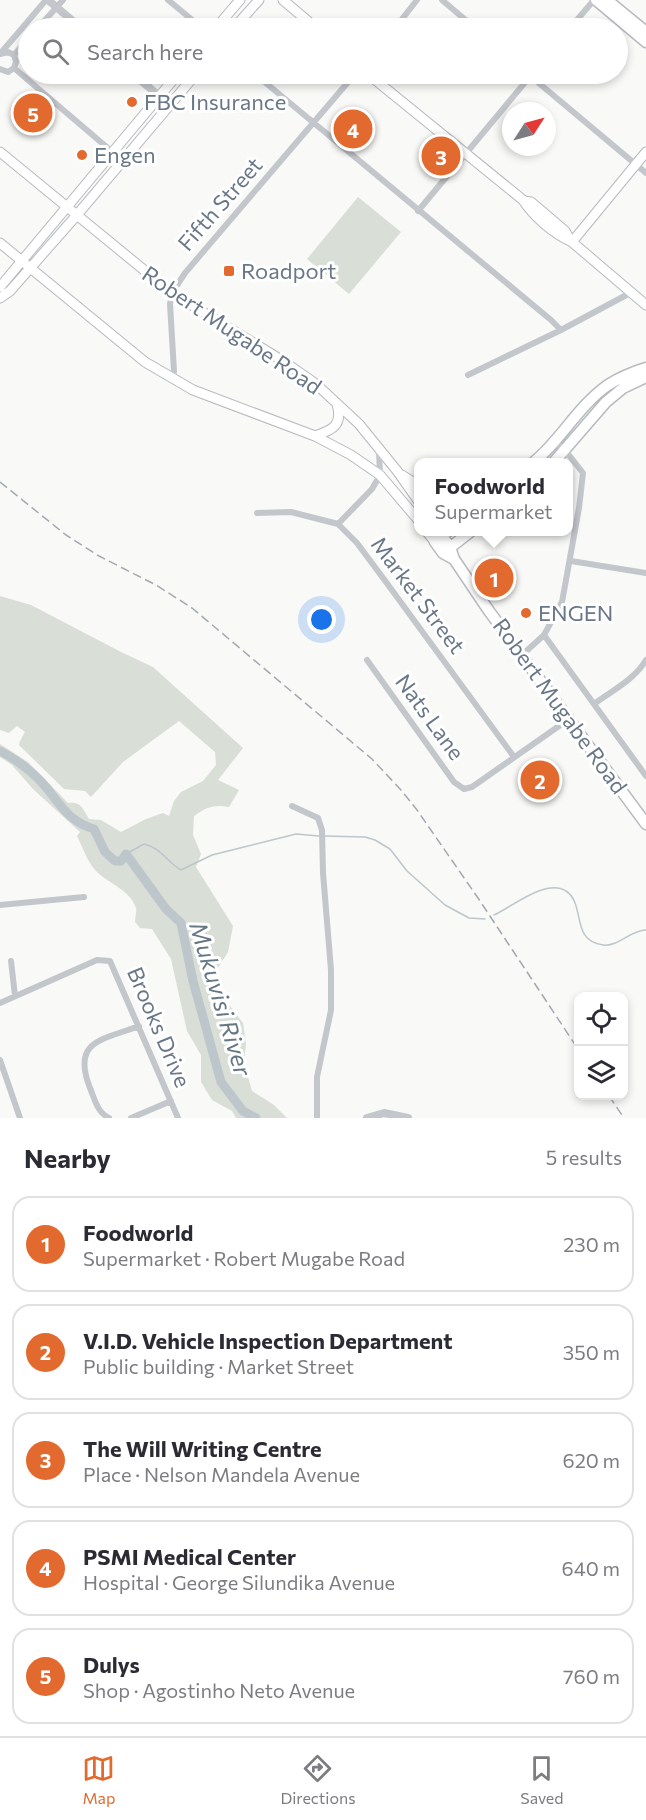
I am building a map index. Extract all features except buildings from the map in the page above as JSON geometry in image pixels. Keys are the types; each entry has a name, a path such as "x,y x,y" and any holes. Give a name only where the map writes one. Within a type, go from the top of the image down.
{"main road":[{"path":"225,18 240,0"},
{"path":"243,18 259,0"},
{"path":"283,0 304,18"},
{"path":"595,0 617,18"},
{"path":"607,0 646,32"},
{"path":"628,27 646,42"},
{"path":"0,287 169,84"},
{"path":"0,298 10,291 76,216 188,84"},
{"path":"380,84 464,154 523,200 531,202 564,231 572,242 646,305"},
{"name":"Robert Mugabe Road","path":"0,152 172,293 283,361 316,384 359,424 414,495"},
{"path":"572,242 646,152"},
{"path":"0,243 145,363 193,390 315,436 351,455 380,476 414,515"},
{"path":"632,292 646,314"},
{"path":"558,458 606,402 643,372 646,362"},
{"path":"538,458 597,394 610,384 643,372"},
{"path":"315,436 330,430 338,423 340,418 336,402"},
{"path":"398,472 414,483"},
{"name":"Robert Mugabe Road","path":"441,536 447,550 646,824"},
{"path":"447,550 464,536"}],"street":[{"path":"31,18 47,0 70,18"},
{"path":"47,18 63,0"},
{"path":"168,0 189,18"},
{"path":"403,18 417,0"},
{"path":"442,0 463,18"},
{"path":"579,18 595,0"},
{"path":"0,54 18,33"},
{"path":"14,56 18,51"},
{"path":"0,54 8,52 14,56 16,62 14,68 8,72 1,71"},
{"path":"14,68 18,71"},
{"path":"32,84 123,160"},
{"path":"145,84 170,105"},
{"path":"267,84 561,330"},
{"name":"Fifth Street","path":"172,293 189,268 346,84"},
{"path":"418,211 522,84"},
{"path":"542,84 646,173"},
{"path":"468,375 561,330 632,292"},
{"path":"172,293 170,308 174,371 172,380"},
{"path":"555,442 572,458"},
{"path":"257,513 291,512 338,524 372,489 380,476 379,449"},
{"path":"522,655 544,635 562,602 571,561 583,478 580,468 573,460"},
{"name":"Market Street","path":"338,524 357,543 514,757"},
{"path":"571,561 646,573"},
{"path":"544,635 646,776"},
{"name":"Nats Lane","path":"367,660 460,788 468,789 514,757"},
{"path":"594,704 633,676 642,668 646,660"},
{"path":"514,757 570,719"},
{"path":"292,806 318,818 322,830 331,970 331,1010 317,1077 317,1118"},
{"path":"0,905 84,897"},
{"name":"Brooks Drive","path":"0,1003 97,960 106,960 113,965 178,1118"},
{"path":"11,961 15,996"},
{"path":"109,1118 99,1111 84,1073 84,1057 91,1046 139,1026"},
{"path":"0,1060 20,1118"},
{"path":"131,1118 171,1101"},
{"path":"367,1118 384,1113 408,1118"}],"shaded area":[{"path":"358,197 401,232 349,294 307,259"},
{"path":"0,596 31,605 153,667 243,748 218,780 239,790 229,807 210,807 194,816 193,835 201,854 196,867 233,926 228,952 214,974 217,989 243,1023 246,1043 244,1063 252,1091 274,1105 287,1118 236,1118 232,1111 212,1100 201,1082 201,1055 187,1031 171,959 152,929 140,928 135,922 136,908 129,896 91,865 77,836 80,832 33,789 12,765 0,757 0,744 28,762 68,803 76,803 81,807 89,819 101,820 121,832 163,813 169,816 174,801 181,792 203,781 216,765 215,752 179,721 123,762 91,797 85,791 64,789 19,745 25,732 17,726 9,733 0,730"}],"waterway":[{"name":"Mukuvisi River","path":"0,751 36,776 78,822 94,829 105,852 115,861 121,861 126,854 166,909 181,923 193,981 221,1082 243,1111 256,1118"},
{"path":"126,854 144,844 155,848 181,870 212,855 296,834 319,836"},
{"path":"324,836 365,837 375,840 390,849 407,871 445,905 469,918 485,919"},
{"path":"494,915 529,895 549,888 558,888 566,891 572,897 582,930 593,942 603,945 614,944 646,930"}],"railway":[{"path":"0,482 66,535 99,556 156,585 192,608 372,759 417,810 576,1046"},
{"path":"612,1100 624,1118"}],"place":[{"name":"FBC Insurance","path":"132,102"},
{"name":"Dulys","path":"33,113"},
{"name":"PSMI Medical Center","path":"353,129"},
{"name":"Engen","path":"82,155"},
{"name":"The Will Writing Centre","path":"441,156"},
{"name":"Roadport","path":"229,271"},
{"name":"Foodworld","path":"494,578"},
{"name":"ENGEN","path":"526,613"},
{"name":"V.I.D. Vehicle Inspection Department","path":"540,780"}]}
